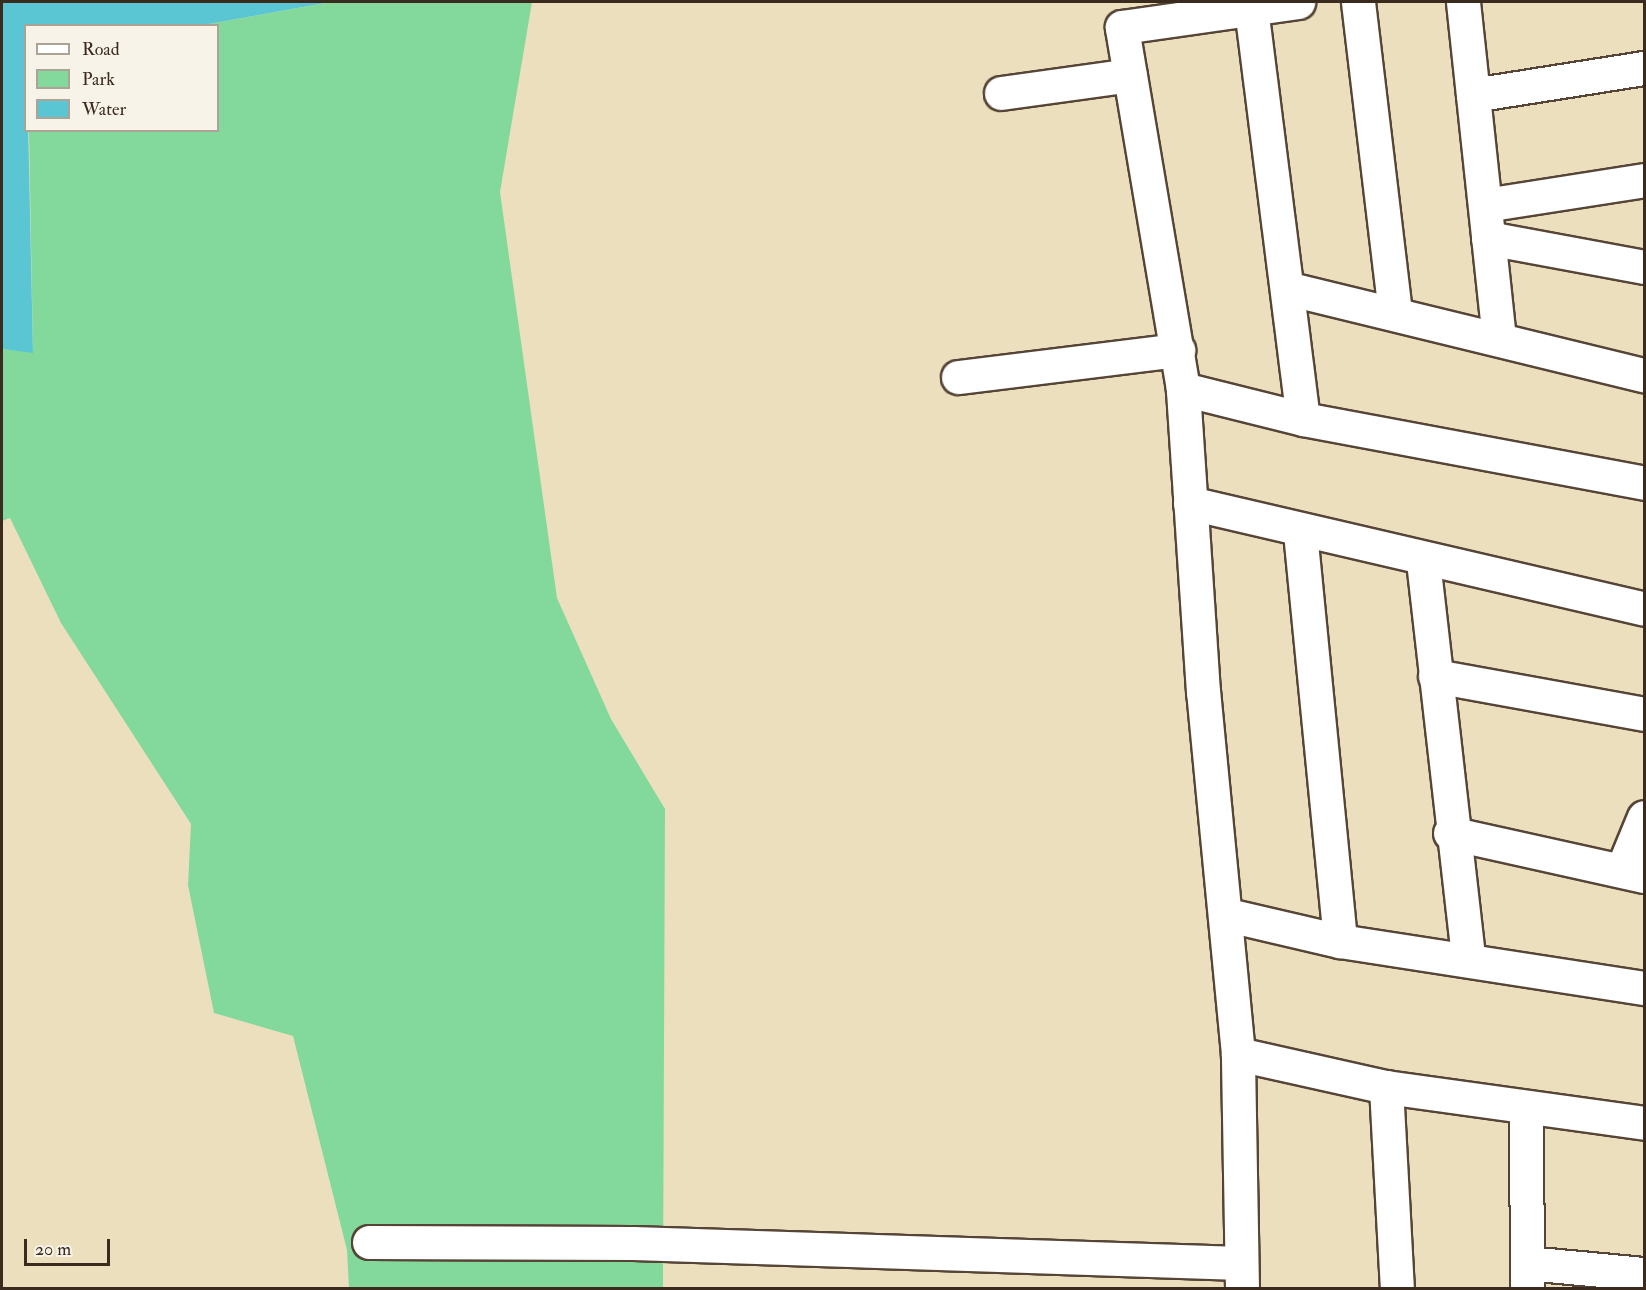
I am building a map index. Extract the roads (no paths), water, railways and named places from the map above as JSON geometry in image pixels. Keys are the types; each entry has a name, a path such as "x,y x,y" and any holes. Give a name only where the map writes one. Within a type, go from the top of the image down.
{"street":[{"path":"369,1242 633,1243 1241,1276 1238,1054 1228,915 1190,503 1183,389 1120,14 1251,8 1298,2"},
{"path":"1358,2 1395,312"},
{"path":"1463,2 1499,339"},
{"path":"1251,8 1290,289 1303,419"},
{"path":"1473,96 1644,68"},
{"path":"1001,93 1130,75"},
{"path":"1485,205 1644,180"},
{"path":"1488,238 1644,267"},
{"path":"1290,289 1395,312 1644,375"},
{"path":"958,377 1178,350"},
{"path":"1183,389 1303,419 1644,483"},
{"path":"1190,503 1423,561 1644,609"},
{"path":"1300,532 1340,941"},
{"path":"1423,561 1450,833 1468,957"},
{"path":"1435,676 1644,714"},
{"path":"1450,833 1633,873 1644,817"},
{"path":"1228,915 1340,941 1468,957 1644,988"},
{"path":"1238,1054 1386,1087 1644,1123"},
{"path":"1386,1087 1397,1288"},
{"path":"1526,1107 1527,1276 1644,1274"}],"water":[{"path":"2,2 331,2 209,24 24,24 24,132 28,132 33,353 2,349"}]}
